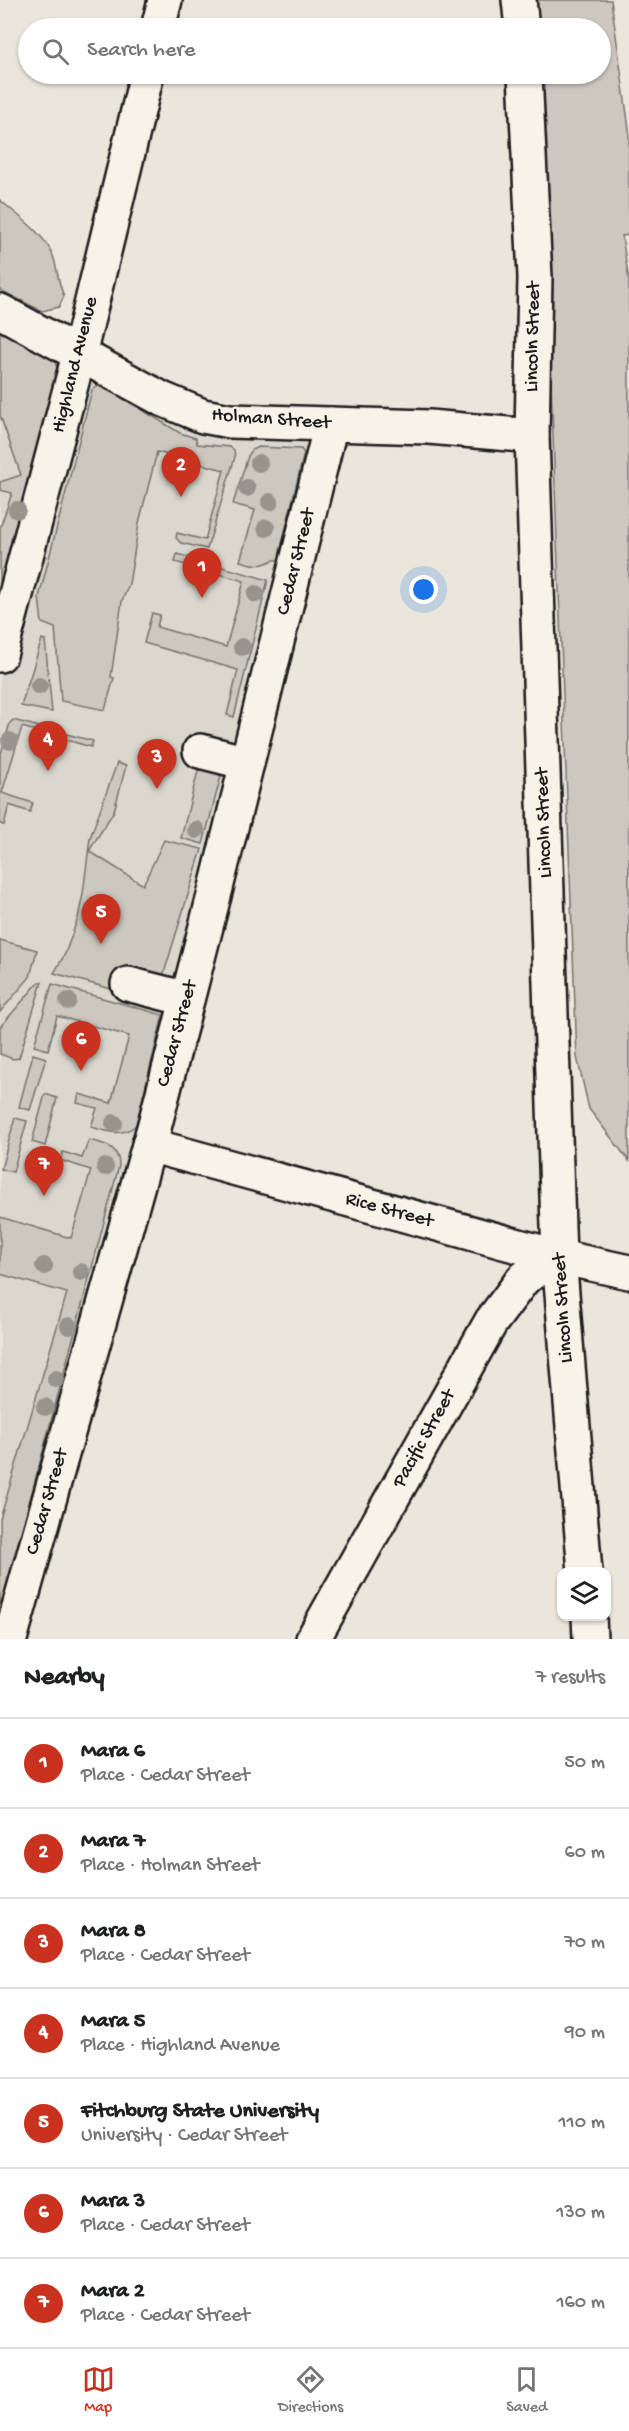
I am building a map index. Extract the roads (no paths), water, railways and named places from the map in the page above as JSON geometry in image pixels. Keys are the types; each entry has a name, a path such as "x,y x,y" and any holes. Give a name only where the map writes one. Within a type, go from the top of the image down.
{"street":[{"path":"160,18 165,0"},
{"path":"519,0 521,18"},
{"name":"Highland Avenue","path":"0,655 80,355 145,84"},
{"name":"Lincoln Street","path":"525,84 535,277 532,436 559,1257 585,1567"},
{"name":"Holman Street","path":"0,311 162,399 203,416 230,421 429,427 532,436"},
{"name":"Cedar Street","path":"7,1638 149,1145 331,424"},
{"path":"200,751 247,763"},
{"path":"128,984 187,999"},
{"name":"Rice Street","path":"149,1145 559,1257 629,1272"},
{"name":"Pacific Street","path":"313,1639 491,1322 524,1278 559,1257"},
{"path":"589,1621 590,1639"}],"place":[{"name":"Mara 7","path":"181,497"},
{"name":"Mara 6","path":"202,598"},
{"name":"Mara 5","path":"48,771"},
{"name":"Mara 8","path":"157,789"},
{"name":"Fitchburg State University","path":"101,944"},
{"name":"Mara 3","path":"81,1071"},
{"name":"Mara 2","path":"44,1196"}]}
